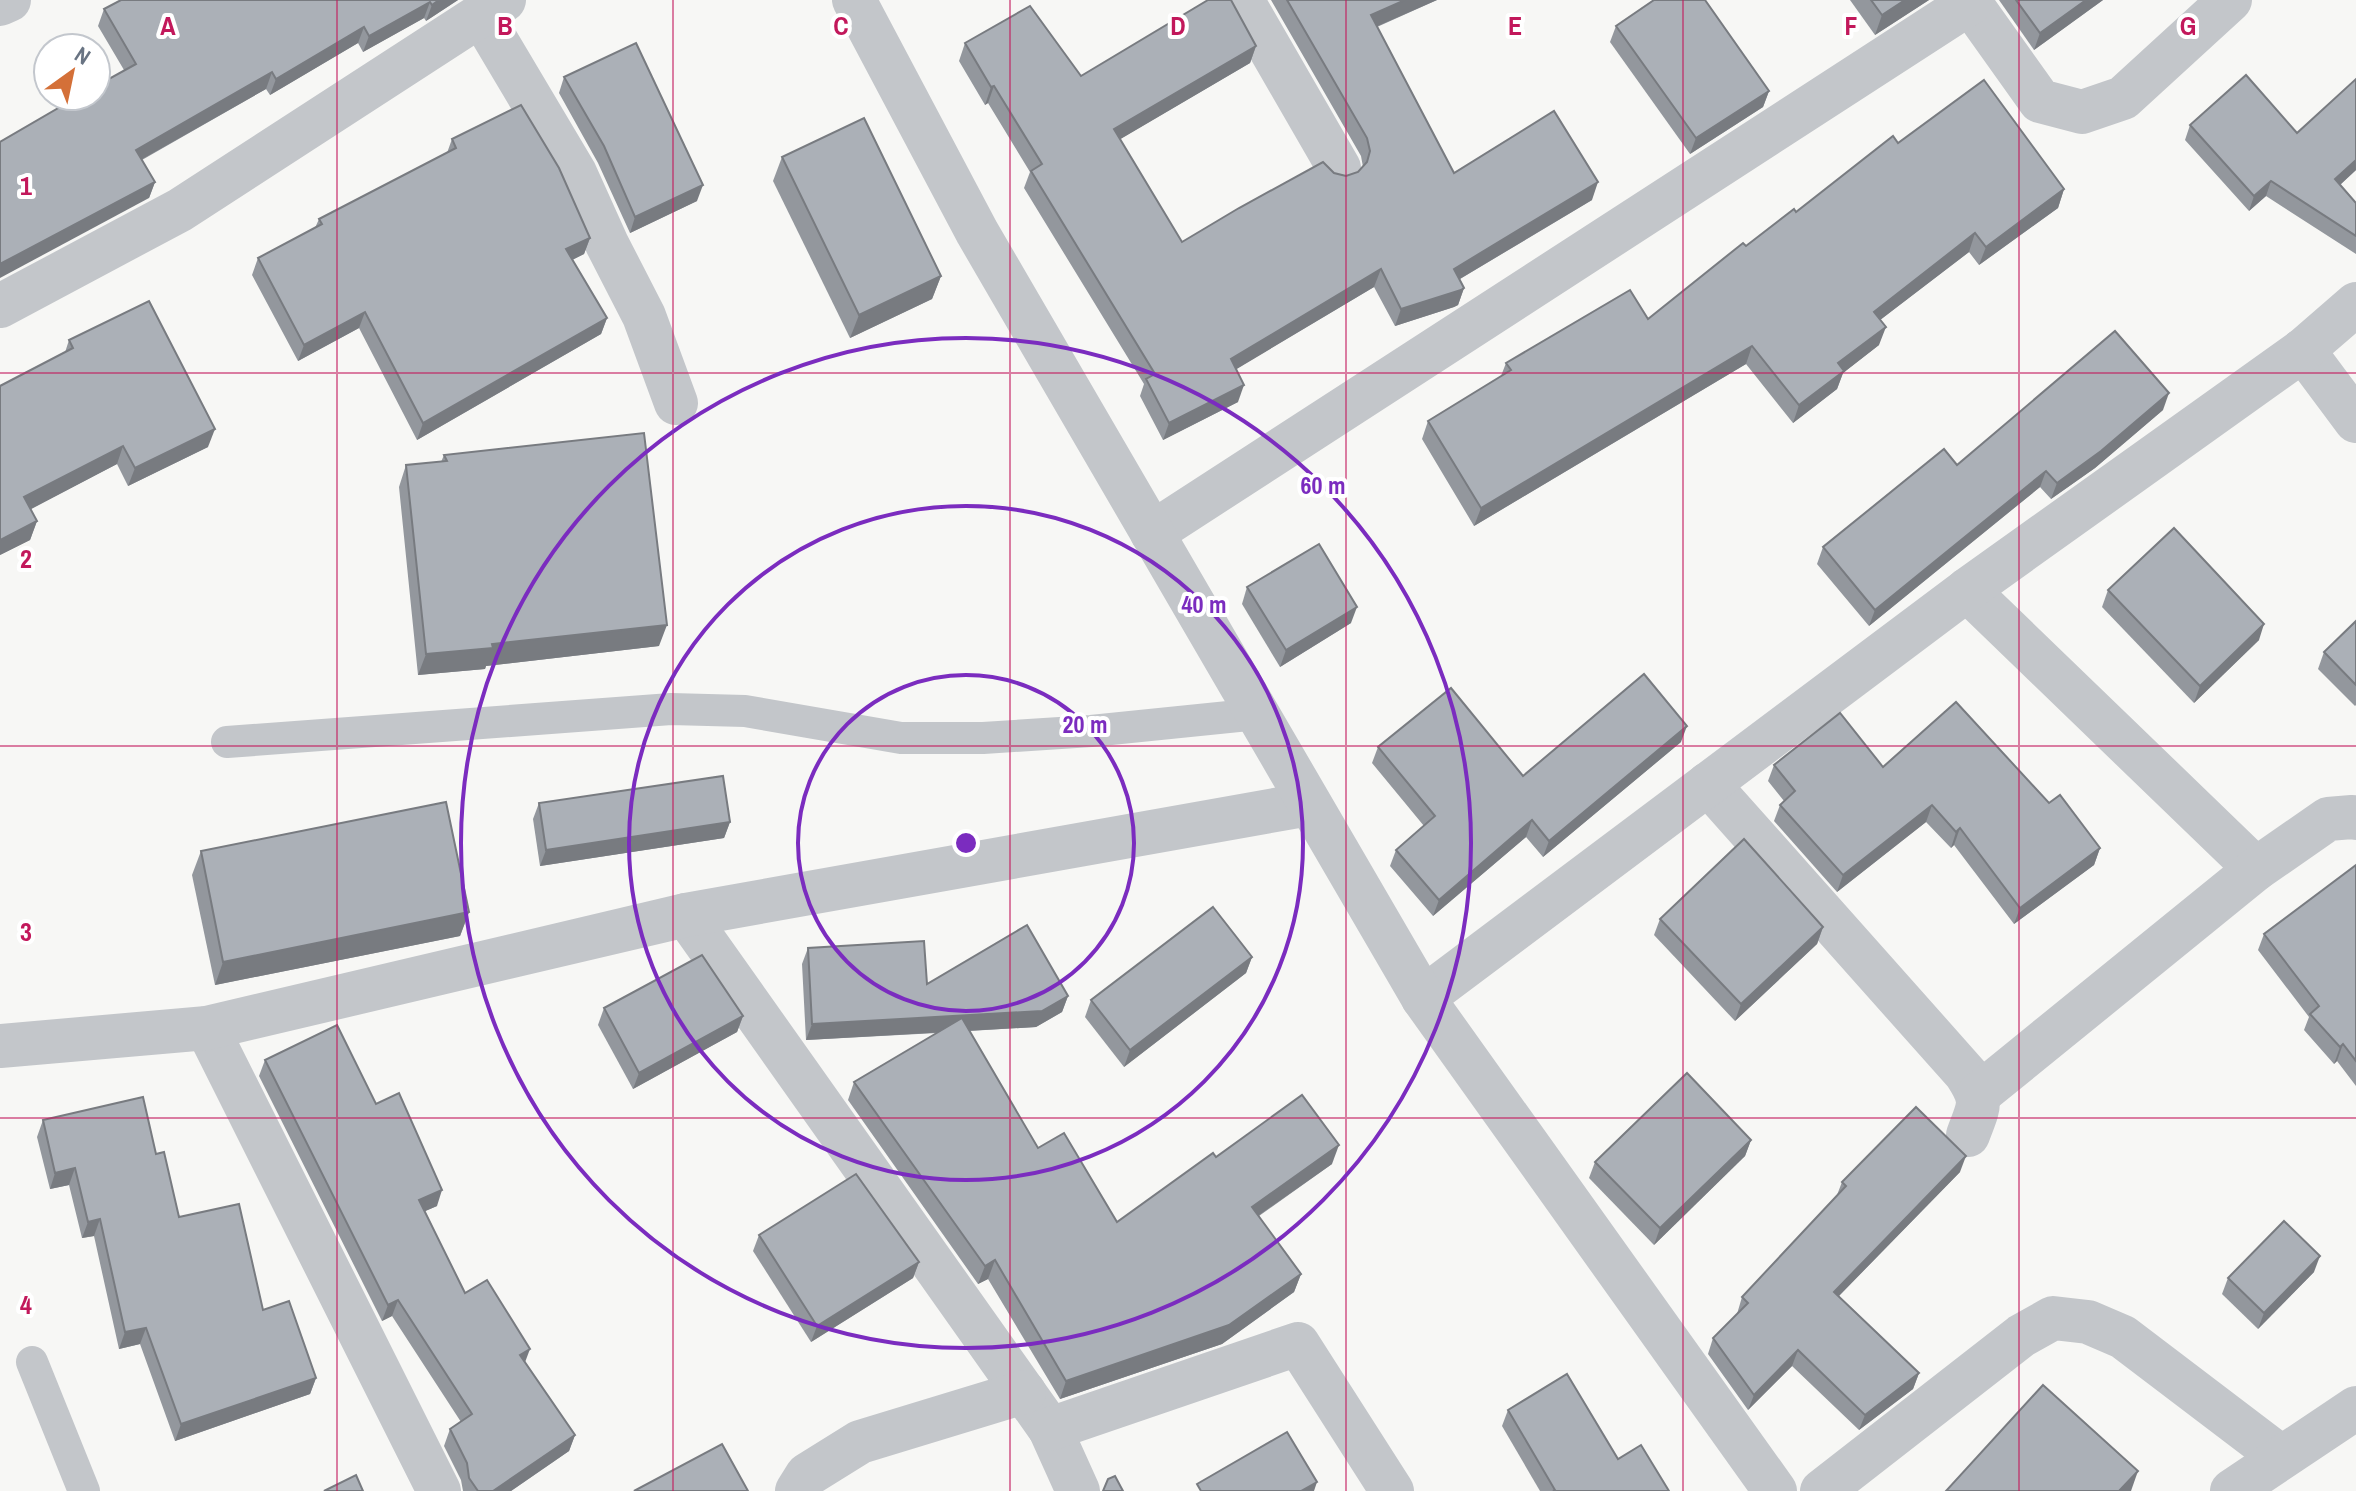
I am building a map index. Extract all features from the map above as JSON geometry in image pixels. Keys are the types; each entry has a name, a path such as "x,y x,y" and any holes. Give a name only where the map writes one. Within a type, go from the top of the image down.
{"street":[{"path":"0,4 9,0"},
{"path":"854,0 977,232 1423,998 1775,1491"},
{"path":"1242,0 1339,168"},
{"path":"1152,533 1969,1 2040,101 2082,112 2123,98 2230,0"},
{"path":"0,306 180,210 493,8 644,316 676,403"},
{"path":"1423,998 1967,590 2303,350 2356,304"},
{"path":"2303,350 2356,421"},
{"path":"1967,590 2256,869"},
{"path":"1708,784 1966,1074 1974,1114 2256,869 2328,819 2356,818"},
{"path":"0,1046 207,1028 686,915 1309,804"},
{"path":"686,915 1050,1429 1078,1491"},
{"path":"207,1028 439,1491"},
{"path":"1822,1491 2021,1336 2053,1318 2088,1322 2123,1337 2281,1457"},
{"path":"1050,1429 1298,1344 1392,1491"},
{"path":"797,1491 807,1475 860,1442 1024,1392"},
{"path":"2232,1491 2356,1408"}],"lane":[{"path":"227,742 671,709 745,711 901,738 983,738 1091,731 1258,714"},
{"path":"32,1362 84,1491"}],"building":[{"path":"121,0 439,0 369,36 364,27 276,79 272,72 136,150 155,182 0,264 0,142 52,112 112,112 112,77 136,64 104,9"},
{"path":"1208,0 1231,0 1256,46 1114,129 1182,242 1323,162 1334,173 1346,176 1358,172 1367,162 1370,151 1367,138 1287,0 1405,0 1371,15 1454,173 1554,111 1598,182 1454,269 1464,288 1461,290 1401,309 1381,269 1231,359 1244,385 1169,423 1146,379 1155,374 1031,171 1042,164 965,43 1030,6 1081,76"},
{"path":"1654,0 1705,0 1769,91 1696,138 1616,26"},
{"path":"1871,0 1905,0 1882,15"},
{"path":"2016,0 2086,0 2040,33"},
{"path":"636,43 703,185 635,217 604,146 564,77"},
{"path":"2246,75 2297,133 2356,79 2356,160 2335,179 2356,203 2356,236 2271,181 2254,196 2190,125"},
{"path":"1984,80 2064,189 1986,247 1975,233 1874,312 1886,327 1838,363 1844,371 1799,405 1752,346 1481,508 1428,421 1511,370 1506,363 1630,290 1648,319 1743,243 1746,246 1794,209 1796,212 1893,136 1898,143"},
{"path":"521,105 559,168 590,238 566,249 607,318 423,423 365,312 304,345 258,258 322,224 319,219 456,148 452,139"},
{"path":"864,118 941,276 859,315 782,157"},
{"path":"149,301 215,429 135,468 123,446 24,497 37,521 0,540 0,386 73,348 69,340"},
{"path":"2115,331 2169,393 2101,451 2057,483 2046,471 1875,610 1823,547 1944,449 1957,465"},
{"path":"644,433 667,625 426,654 406,465 447,461 444,455"},
{"path":"2174,528 2264,624 2200,686 2108,590"},
{"path":"1319,544 1357,607 1286,650 1247,587"},
{"path":"2356,621 2356,685 2324,652"},
{"path":"1644,674 1687,726 1549,841 1532,820 1439,900 1396,850 1435,816 1378,747 1451,688 1523,776"},
{"path":"1956,702 2049,803 2060,795 2100,848 2020,908 1960,828 1956,832 1932,805 1843,875 1780,805 1795,791 1774,765 1840,713 1883,767"},
{"path":"723,776 730,822 546,850 539,803"},
{"path":"446,802 469,912 223,962 201,851"},
{"path":"1744,839 1823,927 1741,1004 1660,919"},
{"path":"2356,865 2356,1061 2343,1044 2340,1047 2310,1014 2319,1006 2264,934"},
{"path":"1213,907 1252,957 1130,1050 1091,1000"},
{"path":"1027,925 1068,996 1042,1011 812,1024 808,948 924,941 927,984"},
{"path":"702,955 743,1016 639,1073 604,1008"},
{"path":"962,1018 1038,1148 1064,1133 1117,1222 1213,1153 1216,1157 1302,1095 1339,1145 1252,1207 1301,1274 1229,1325 1066,1381 995,1260 985,1266 854,1082"},
{"path":"337,1025 376,1104 399,1093 442,1190 419,1200 465,1293 487,1280 530,1349 520,1355 575,1435 493,1491 478,1491 469,1478 467,1463 450,1429 472,1414 398,1300 388,1305 265,1060"},
{"path":"1687,1073 1751,1140 1660,1228 1595,1162"},
{"path":"143,1097 156,1154 164,1152 179,1217 239,1204 263,1310 289,1301 316,1378 181,1424 146,1328 125,1332 100,1219 88,1222 75,1168 55,1173 43,1120"},
{"path":"1916,1107 1966,1156 1834,1292 1919,1373 1865,1415 1798,1350 1754,1395 1713,1338 1748,1303 1742,1297 1846,1186 1842,1182"},
{"path":"856,1174 919,1262 817,1326 759,1235"},
{"path":"2284,1221 2320,1256 2264,1313 2228,1278"},
{"path":"1567,1374 1618,1459 1641,1445 1669,1491 1553,1491 1508,1410"},
{"path":"2043,1385 2138,1471 2119,1491 1946,1491"},
{"path":"1287,1432 1317,1482 1301,1491 1201,1491 1197,1484"},
{"path":"722,1444 748,1491 634,1491"},
{"path":"356,1475 363,1491 324,1491"},
{"path":"1115,1476 1123,1491 1103,1491 1108,1479"}]}
